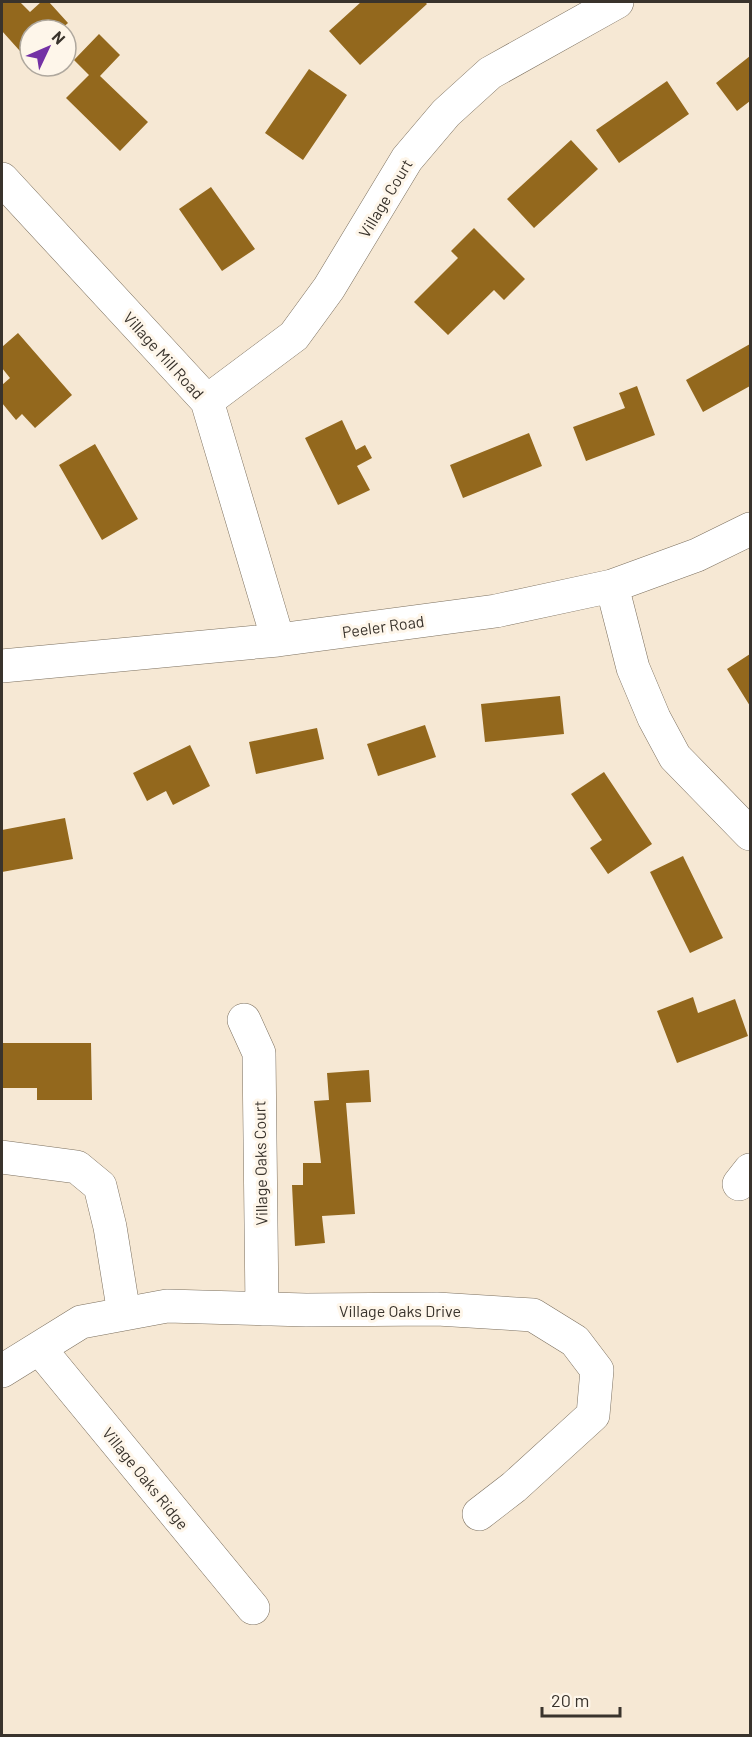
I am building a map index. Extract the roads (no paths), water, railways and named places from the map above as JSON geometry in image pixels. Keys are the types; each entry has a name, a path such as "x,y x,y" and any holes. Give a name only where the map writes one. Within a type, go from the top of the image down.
{"street":[{"name":"Village Court","path":"207,401 294,336 329,288 407,159 446,113 490,73 617,2"},
{"name":"Village Mill Road","path":"2,179 207,401 278,640"},
{"name":"Peeler Road","path":"2,666 278,640 496,611 612,586 697,555 750,529"},
{"path":"612,586 633,668 654,718 675,757 750,834"},
{"name":"Village Oaks Court","path":"243,1020 259,1053 262,1309"},
{"path":"2,1157 77,1167 100,1186 110,1227 124,1314"},
{"name":"Village Oaks Drive","path":"2,1371 81,1322 167,1306 262,1309 436,1309 533,1315 575,1341 597,1370 593,1415 514,1487 479,1514"},
{"name":"Village Oaks Ridge","path":"39,1348 253,1608"}]}
